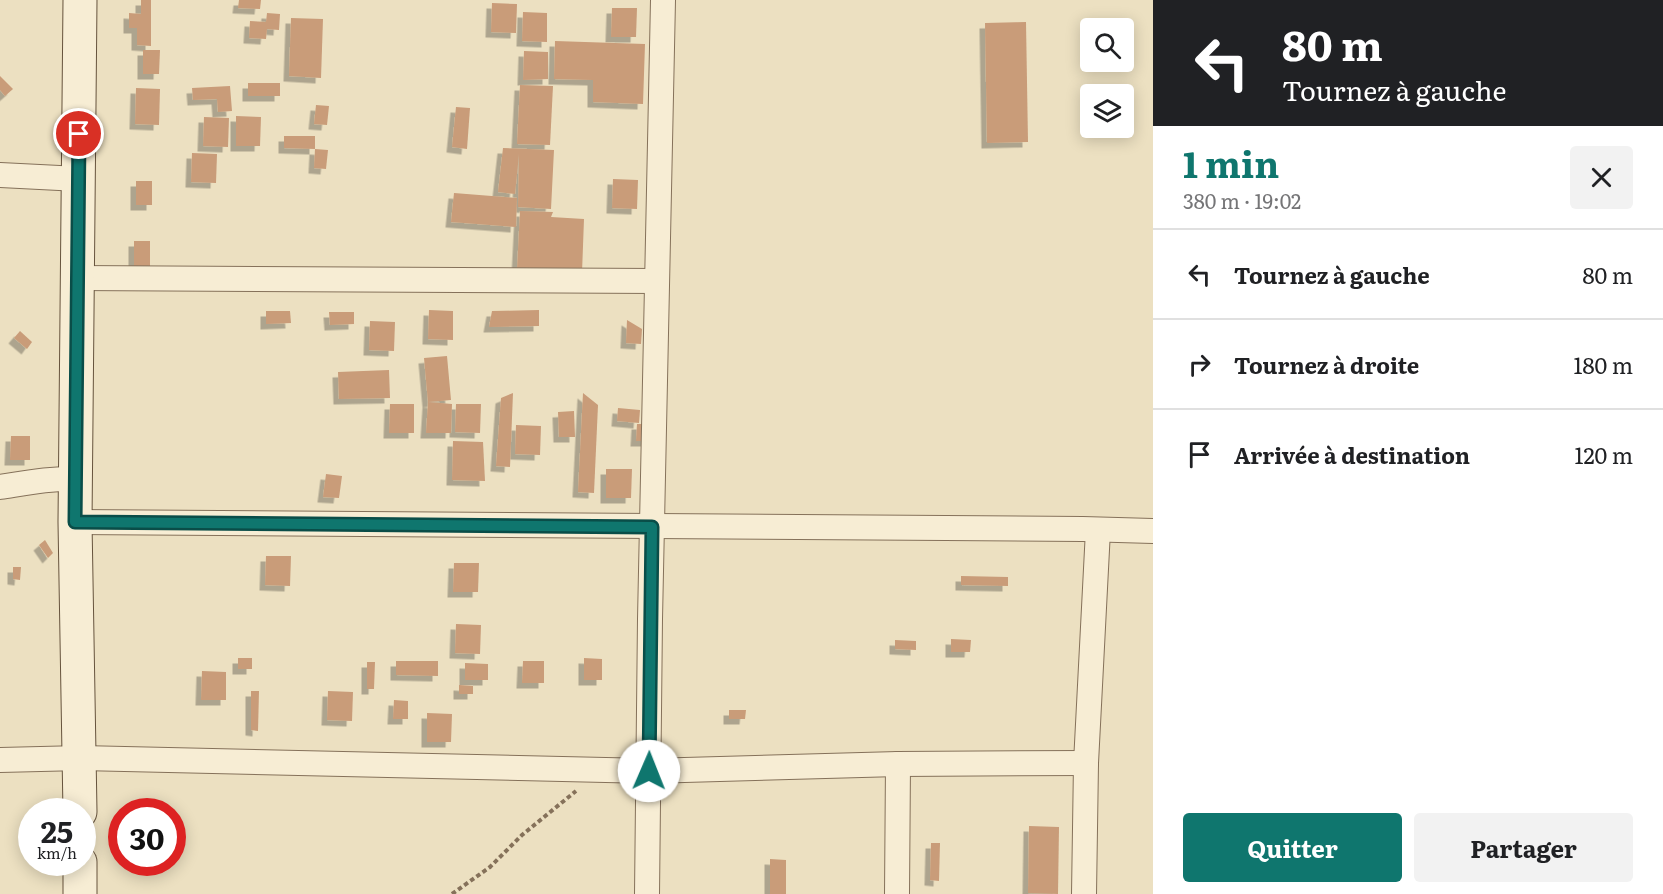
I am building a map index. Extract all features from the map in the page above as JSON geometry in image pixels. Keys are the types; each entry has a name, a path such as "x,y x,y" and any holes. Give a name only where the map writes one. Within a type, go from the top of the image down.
{"street":[{"path":"80,0 75,522 80,798"},
{"path":"647,894 663,0"},
{"path":"0,174 79,179"},
{"path":"77,278 657,281"},
{"path":"0,487 47,479 76,479"},
{"path":"75,522 1153,531"},
{"path":"1084,894 1086,763 1098,530"},
{"path":"0,760 81,758 649,771 1086,763"},
{"path":"897,894 898,765"},
{"path":"80,876 80,894"}],"path":[{"path":"452,894 490,867 522,835 582,786"}],"building":[{"path":"141,0 151,0 151,46 137,45 137,28 129,28 129,13 141,14"},
{"path":"239,0 261,0 260,9 238,8"},
{"path":"492,3 517,4 516,33 491,32"},
{"path":"612,8 637,8 636,37 611,37"},
{"path":"523,12 547,13 547,42 522,41"},
{"path":"267,13 280,14 279,30 267,29 266,39 249,38 250,21 266,22"},
{"path":"291,18 323,19 321,78 289,76"},
{"path":"1026,22 1028,142 987,143 985,23"},
{"path":"555,41 645,44 643,104 593,102 593,80 554,79"},
{"path":"143,50 160,50 159,74 143,74"},
{"path":"524,51 548,52 548,79 523,80"},
{"path":"0,76 13,89 5,96 0,90"},
{"path":"248,83 280,83 280,96 248,96"},
{"path":"520,85 553,86 550,145 517,144"},
{"path":"230,86 232,111 218,112 217,99 193,100 192,88"},
{"path":"136,88 160,89 159,125 135,124"},
{"path":"316,105 329,106 327,125 314,124"},
{"path":"456,107 470,108 467,149 452,147"},
{"path":"236,116 261,117 260,146 236,146"},
{"path":"204,117 229,118 228,147 203,146"},
{"path":"284,136 315,136 315,149 284,148"},
{"path":"503,148 554,150 551,209 518,207 519,154 515,194 498,192"},
{"path":"315,149 328,150 326,169 314,168"},
{"path":"192,153 217,154 216,183 191,182"},
{"path":"613,179 638,180 637,209 612,208"},
{"path":"136,181 152,181 152,205 136,205"},
{"path":"454,193 517,198 516,227 451,222"},
{"path":"520,211 553,212 551,217 584,219 582,273 517,270"},
{"path":"134,241 150,241 150,266 134,266"},
{"path":"429,310 453,311 453,340 428,339"},
{"path":"539,310 539,326 489,327 492,311"},
{"path":"266,311 290,311 291,323 266,324"},
{"path":"329,312 354,312 354,324 330,325"},
{"path":"627,320 642,329 641,344 626,343"},
{"path":"370,321 395,322 394,351 369,350"},
{"path":"20,331 32,342 27,349 14,338"},
{"path":"447,356 451,400 428,402 424,358"},
{"path":"389,370 390,398 339,399 338,372"},
{"path":"513,393 510,467 496,466 501,398"},
{"path":"583,393 598,405 594,493 578,492"},
{"path":"428,402 452,404 451,433 426,433"},
{"path":"390,404 414,404 414,433 389,433"},
{"path":"456,404 481,404 480,433 455,432"},
{"path":"618,408 640,410 639,423 617,421"},
{"path":"574,411 575,437 559,437 558,412"},
{"path":"637,424 647,424 647,441 636,441"},
{"path":"516,425 541,426 540,455 515,454"},
{"path":"11,436 30,436 30,460 10,460"},
{"path":"453,441 483,442 485,481 452,480"},
{"path":"606,469 632,469 631,498 606,498"},
{"path":"326,474 342,476 339,498 323,497"},
{"path":"45,540 53,553 48,558 39,545"},
{"path":"266,556 291,556 290,586 265,585"},
{"path":"454,563 479,563 478,592 453,592"},
{"path":"13,567 21,567 20,580 13,579"},
{"path":"961,576 1008,577 1008,586 961,585"},
{"path":"456,624 481,625 480,654 455,653"},
{"path":"951,639 971,640 970,652 951,652"},
{"path":"895,640 916,641 916,650 895,649"},
{"path":"238,658 252,658 252,669 238,669"},
{"path":"584,658 602,659 602,680 584,680"},
{"path":"396,661 438,661 438,676 396,675"},
{"path":"523,661 544,661 544,683 522,683"},
{"path":"367,662 375,662 374,689 367,689"},
{"path":"465,663 488,664 488,680 465,680"},
{"path":"202,671 226,672 226,700 201,700"},
{"path":"459,685 473,686 473,694 459,694"},
{"path":"251,691 259,691 258,731 251,730"},
{"path":"328,691 353,692 352,721 327,720"},
{"path":"394,700 408,701 408,719 393,719"},
{"path":"729,710 746,710 745,719 729,719"},
{"path":"427,713 452,714 451,742 427,742"},
{"path":"1029,826 1059,827 1058,894 1028,893"},
{"path":"931,843 940,843 939,881 930,880"},
{"path":"770,859 786,860 786,894 770,894"}],"route":[{"path":"79,134 75,522 652,527 649,771"}]}
